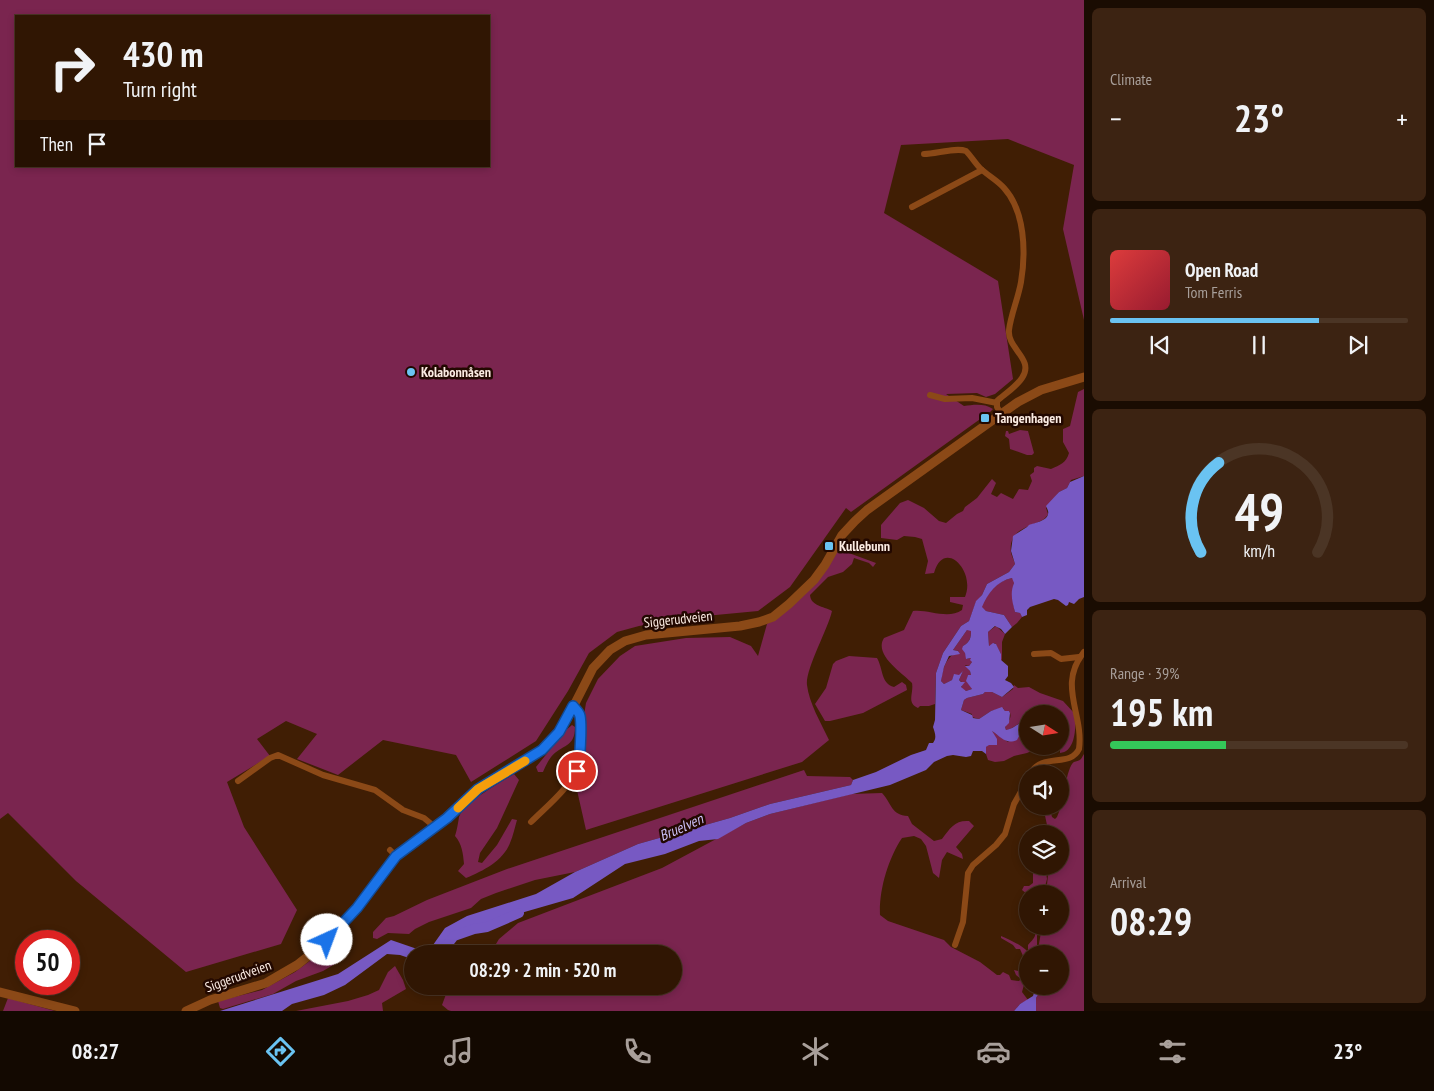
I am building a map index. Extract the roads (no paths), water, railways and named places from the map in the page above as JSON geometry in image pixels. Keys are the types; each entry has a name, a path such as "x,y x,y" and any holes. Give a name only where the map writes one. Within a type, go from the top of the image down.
{"main road":[{"name":"Siggerudveien","path":"186,1011 210,1000 266,983 305,959 337,930 393,853 447,818 478,789 542,750 559,732 596,663 610,650 625,641 652,634 748,625 777,614 818,575 840,538 858,518 1018,402 1036,393 1084,377"},
{"path":"0,992 75,1011"}],"street":[{"path":"924,154 966,150 982,170 1005,188 1020,215 1023,238 1021,283 1013,308 1009,333 1012,344 1025,361 1026,370 1019,381 996,403"},
{"path":"912,207 982,170"},
{"path":"930,395 945,399 968,398 996,403"},
{"path":"996,403 996,408 1001,414"},
{"path":"1034,654 1051,653 1062,659 1082,655"},
{"path":"1037,765 1050,760 1070,758 1076,754 1082,740 1081,710 1073,677 1082,655"},
{"path":"531,822 558,796 577,771 579,765 580,722 579,714 573,706"},
{"path":"238,781 270,758 278,756 323,775 376,790 403,810 424,818 430,823"},
{"path":"955,944 963,922 968,874 973,865 996,845 1005,834 1014,804 1019,795"}],"waterway":[{"name":"Bruelven","path":"447,945 454,936 487,927 519,913"}],"place":[{"name":"Kolabonnåsen","path":"411,372"},
{"name":"Tangenhagen","path":"985,418"},
{"name":"Kullebunn","path":"829,546"}]}
